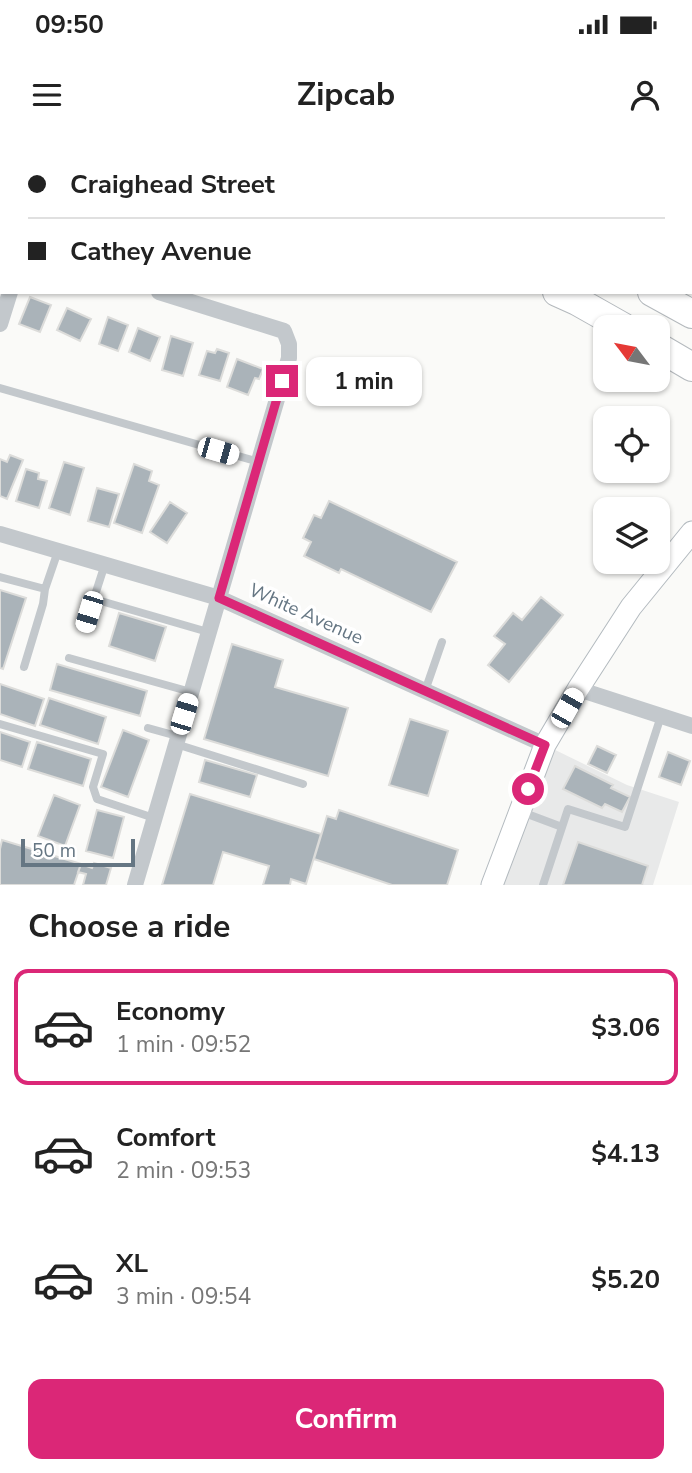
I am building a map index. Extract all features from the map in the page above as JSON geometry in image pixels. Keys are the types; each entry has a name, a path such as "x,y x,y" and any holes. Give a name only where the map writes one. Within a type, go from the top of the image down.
{"highway":[{"path":"561,294 602,315"},
{"path":"656,294 692,314"},
{"path":"670,354 692,367"}],"street":[{"path":"0,324 9,294"},
{"path":"135,885 289,358 289,344 284,331 165,294"},
{"name":"White Avenue","path":"0,534 219,598 545,745"},
{"path":"492,885 545,745 631,607 688,543"},
{"path":"578,689 692,726"}],"lane":[{"path":"0,388 258,462"},
{"path":"24,667 58,551"},
{"path":"85,626 104,564"},
{"path":"0,576 45,589"},
{"path":"93,599 208,632"},
{"path":"425,691 442,642"},
{"path":"69,658 191,692"},
{"path":"542,885 568,809 625,827 661,716"},
{"path":"0,724 103,754 93,787 97,799 154,818"},
{"path":"148,728 303,784"},
{"path":"520,811 562,827"}],"shaded area":[{"path":"545,745 627,785 679,802 653,885 492,885"}],"building":[{"path":"30,297 51,305 40,332 19,324"},
{"path":"67,308 91,319 80,341 57,330"},
{"path":"108,317 128,325 118,351 99,344"},
{"path":"138,328 160,337 150,361 129,352"},
{"path":"171,336 193,343 183,376 162,370"},
{"path":"217,349 229,353 220,381 199,375 207,351 215,353"},
{"path":"237,359 263,369 259,379 255,378 248,395 227,387"},
{"path":"10,455 23,460 7,499 0,496 0,459 7,462"},
{"path":"64,462 84,468 70,515 49,508"},
{"path":"134,464 152,471 149,481 159,485 142,533 114,523"},
{"path":"26,469 39,473 38,479 47,481 39,508 16,501"},
{"path":"97,488 119,494 109,527 88,521"},
{"path":"329,501 457,562 431,612 341,569 339,573 304,556 311,542 303,538 314,515 321,518"},
{"path":"170,502 187,513 167,543 150,532"},
{"path":"0,590 26,598 3,669 0,668"},
{"path":"541,597 563,615 509,682 488,665 505,644 494,636 513,613 522,620"},
{"path":"119,613 166,627 155,661 109,646"},
{"path":"232,644 283,660 275,687 348,708 328,776 204,739"},
{"path":"57,664 147,691 140,716 50,690"},
{"path":"0,684 44,699 35,726 0,714"},
{"path":"49,698 106,717 98,744 40,725"},
{"path":"410,719 448,731 428,796 389,785"},
{"path":"123,730 149,740 128,797 101,787"},
{"path":"0,732 30,742 22,767 0,760"},
{"path":"37,742 91,759 83,786 28,769"},
{"path":"597,746 616,755 607,773 588,764"},
{"path":"668,752 690,761 681,785 659,777"},
{"path":"205,760 257,775 250,797 199,782"},
{"path":"575,766 613,785 611,788 630,797 622,812 605,804 602,808 563,789"},
{"path":"190,794 321,834 306,884 291,879 290,885 263,885 269,866 223,852 213,885 162,885"},
{"path":"54,795 80,805 65,846 38,836"},
{"path":"97,810 124,817 113,858 86,851"},
{"path":"339,810 458,850 447,885 392,885 314,859 327,816 336,819"},
{"path":"2,840 81,864 74,885 0,885"},
{"path":"578,842 648,866 642,885 563,885"},
{"path":"94,863 111,868 106,885 83,885 86,874 78,872 81,864 92,868"}],"route":[{"path":"282,381 219,598 545,745 528,789"}]}
